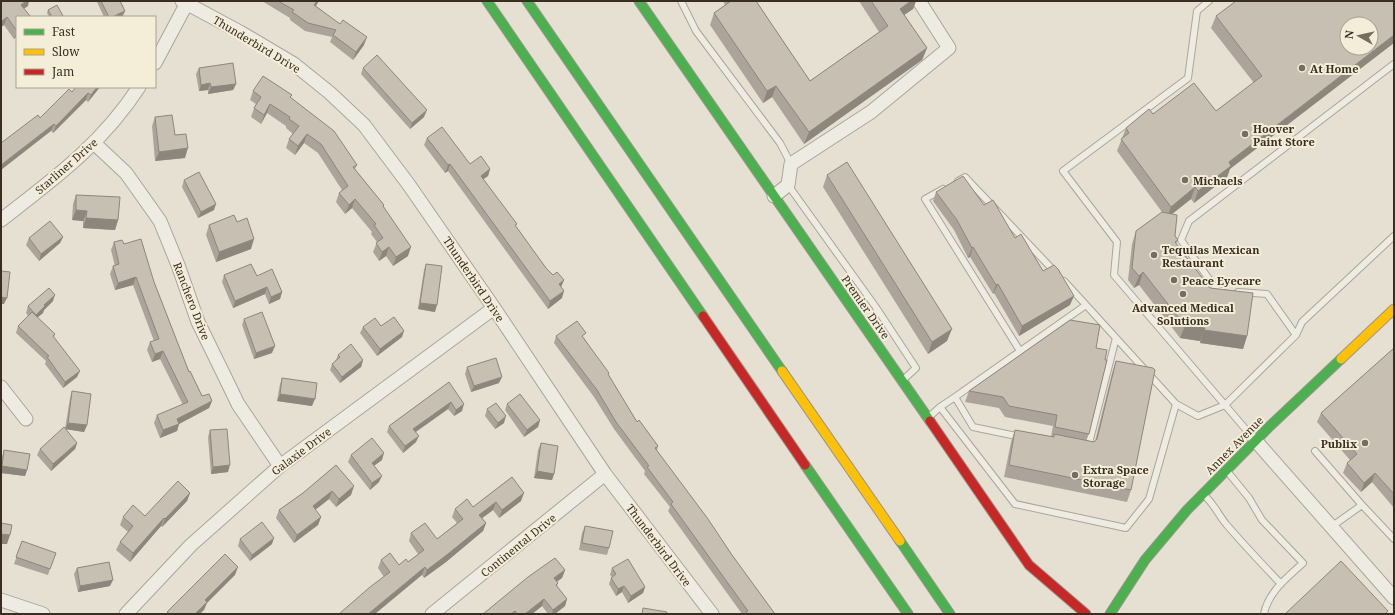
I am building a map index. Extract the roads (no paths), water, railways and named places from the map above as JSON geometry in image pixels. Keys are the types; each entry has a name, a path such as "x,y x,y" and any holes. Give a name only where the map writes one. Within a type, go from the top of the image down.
{"main road":[{"path":"487,1 908,614"},
{"path":"527,1 950,614"},
{"name":"Premier Drive","path":"639,1 1030,565 1086,614"},
{"name":"Annex Avenue","path":"1110,614 1145,560 1203,494 1255,440 1393,311"}],"street":[{"path":"774,196 788,185 791,164 871,112 949,48 919,1"},
{"path":"156,61 185,2"},
{"name":"Thunderbird Drive","path":"185,2 294,64 330,93 364,125 409,185 494,308 605,474 712,614"},
{"name":"Starliner Drive","path":"1,220 60,175 95,144 138,88"},
{"name":"Ranchero Drive","path":"95,144 126,173 160,221 178,265 198,322 238,404 280,466"},
{"name":"Galaxie Drive","path":"126,614 192,545 280,466 494,308"},
{"path":"1,387 26,419"},
{"path":"1255,440 1394,598"},
{"name":"Continental Drive","path":"432,614 605,474"},
{"path":"1,600 43,614"}],"lane":[{"path":"681,1 696,30 780,143 791,164"},
{"path":"1210,1 1198,11 1188,78 1063,171 1117,242 1114,275 1255,440"},
{"path":"1296,335 1267,294 1217,290 1181,240 1189,221 1394,64"},
{"path":"1020,351 925,199 965,177 1086,305 1176,404 1198,416 1225,405 1296,335 1302,322 1394,236"},
{"path":"788,185 875,306 916,368 902,381"},
{"path":"928,417 940,407 1086,305"},
{"path":"1080,449 1088,450 1116,338"},
{"path":"955,397 973,427 1027,438"},
{"path":"940,407 1015,504 1126,528 1149,499 1176,404"},
{"path":"1316,451 1394,539"},
{"path":"1226,470 1249,498 1262,520 1303,563 1281,584 1266,602 1264,614"},
{"path":"1203,494 1214,504 1224,521 1235,535 1281,584"},
{"path":"1331,527 1362,504"}],"place":[{"name":"At Home","path":"1302,68"},
{"name":"Hoover Paint Store","path":"1245,134"},
{"name":"Michaels","path":"1185,180"},
{"name":"Tequilas Mexican Restaurant","path":"1154,255"},
{"name":"Peace Eyecare","path":"1174,280"},
{"name":"Advanced Medical Solutions","path":"1183,294"},
{"name":"Publix","path":"1365,443"},
{"name":"Extra Space Storage","path":"1075,475"}]}
